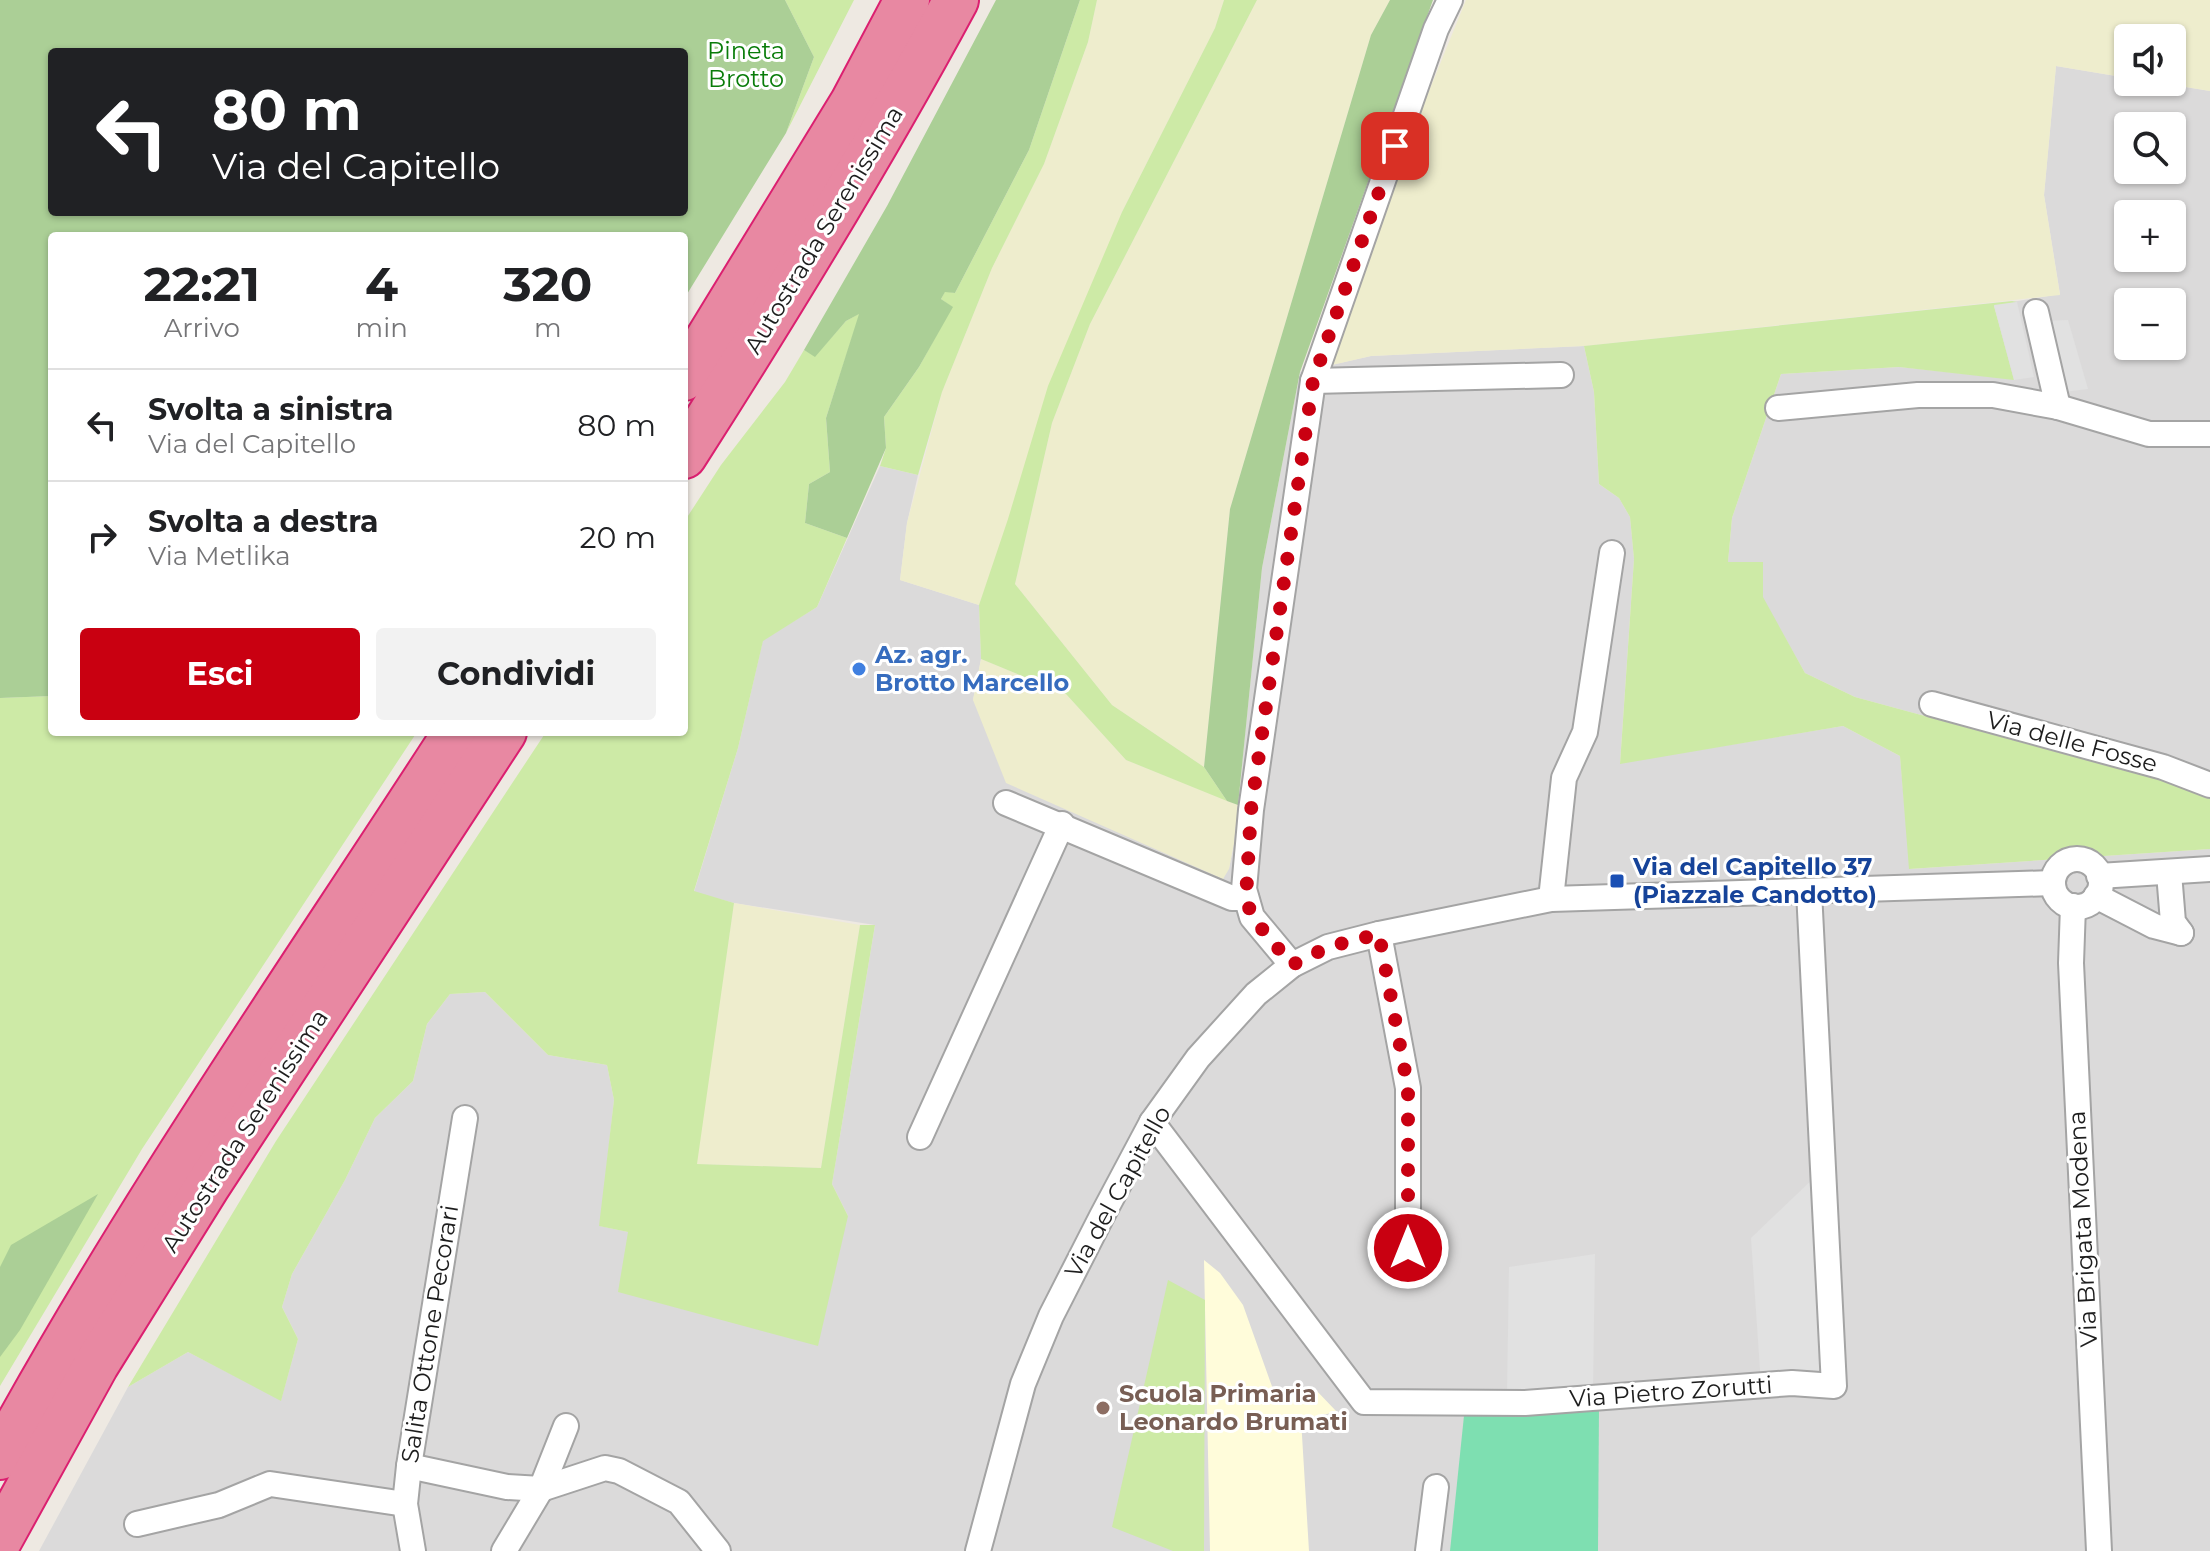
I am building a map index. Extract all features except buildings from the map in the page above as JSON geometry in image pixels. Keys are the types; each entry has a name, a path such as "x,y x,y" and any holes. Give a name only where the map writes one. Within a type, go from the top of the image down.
{"highway":[{"name":"Autostrada Serenissima","path":"688,371 853,102 907,0"},
{"name":"Autostrada Serenissima","path":"688,450 891,120 956,0"},
{"name":"Autostrada Serenissima","path":"0,1457 60,1347 172,1165 453,736"},
{"name":"Autostrada Serenissima","path":"0,1539 96,1365 184,1223 501,736"}],"street":[{"path":"1292,965 1252,917 1246,898 1251,810 1313,381 1436,29 1450,0"},
{"path":"2036,312 2058,407"},
{"path":"1313,381 1561,375"},
{"path":"1778,408 1918,395 1993,395 2058,407 2149,434 2210,434"},
{"path":"1551,899 1564,778 1585,732 1612,553"},
{"name":"Via delle Fosse","path":"1932,704 2163,767 2210,785"},
{"path":"1006,803 1232,898 1246,898"},
{"path":"920,1137 1062,824"},
{"path":"2169,873 2173,922 2181,933 2154,926 2098,886 2087,861 2068,860 2060,865 2053,883 2055,894 2063,902 2073,906 2086,905 2098,886 2169,873 2210,869"},
{"name":"Via del Capitello","path":"978,1551 1023,1384 1057,1304 1152,1122 1198,1058 1256,994 1292,965 1328,947 1379,934 1551,899 2053,883"},
{"name":"Via Pietro Zorutti","path":"1152,1122 1364,1402 1525,1403 1792,1383 1834,1386 1809,891"},
{"name":"Via Brigata Modena","path":"2073,906 2071,963 2099,1551"},
{"path":"1379,934 1408,1088 1408,1248"},
{"name":"Salita Ottone Pecorari","path":"413,1551 405,1504 409,1466 465,1118"},
{"path":"504,1551 541,1489 566,1426"},
{"path":"409,1466 507,1487 541,1489 605,1468 619,1471 679,1502 713,1549"},
{"path":"137,1524 219,1505 270,1484 405,1504"},
{"path":"1428,1551 1436,1487"}],"shaded area":[{"path":"2056,66 2114,76 2114,96 2186,96 2186,87 2210,91 2210,797 2200,791 1855,697 1805,673 1762,597 1763,562 1728,562 1732,518 1781,374 1899,367 2013,379 1994,305 2060,294 2044,195"},
{"path":"2017,302 2034,377 2014,380 1994,305"},
{"path":"2068,320 2088,389 2064,392 2044,321"},
{"path":"1584,346 1594,392 1599,484 1619,498 1630,517 1634,559 1620,763 1843,726 1900,756 1910,869 2210,849 2210,1551 39,1551 128,1387 188,1352 281,1400 298,1339 282,1307 292,1274 345,1180 375,1118 413,1081 427,1024 450,994 485,992 548,1055 607,1065 614,1100 600,1226 628,1232 848,1216 832,1184 875,925 734,903 694,892 738,748 763,640 817,607 880,466 918,475 907,523 900,580 979,605 981,659 973,700 1229,869 1262,568 1300,372 1371,356"},
{"path":"1817,1175 1828,1380 1761,1384 1751,1238"},
{"path":"1595,1254 1593,1388 1507,1394 1509,1267"},
{"path":"1204,1260 1220,1273 1243,1305 1274,1392 1314,1388 1337,1412 1301,1419 1309,1551 1210,1551"}],"green space":[{"name":"Pineta Brotto","path":"0,0 785,0 814,57 786,133 688,292 688,232 48,232 48,696 0,698"},
{"path":"785,0 854,0 786,133 814,57"},
{"path":"996,0 1080,0 1029,150 955,293 945,292 941,299 953,307 919,367 884,417 886,448 847,538 805,523 809,484 830,472 826,418 859,314 846,321 815,357 804,350 887,206"},
{"path":"1080,0 1097,0 1088,42 1044,164 992,268 942,392 918,475 880,466 886,448 884,417 919,367 952,307 941,299 945,291 955,293 1029,150"},
{"path":"1097,0 1224,0 1215,28 1122,212 979,605 900,580 907,523 942,392 992,268 1044,164 1088,42"},
{"path":"1224,0 1257,0 1090,324 1052,423 1015,584 1112,705 1204,767 1227,801 1126,760 1066,694 981,659 979,605 1048,386 1122,212 1215,28"},
{"path":"1257,0 1390,0 1371,35 1230,509 1204,767 1112,705 1015,584 1052,423 1090,324"},
{"path":"1390,0 1433,0 1300,372 1262,568 1238,805 1227,801 1204,767 1230,509 1371,35"},
{"path":"1466,0 2210,0 2210,91 2186,87 2186,24 2114,24 2114,76 2056,66 2044,195 2060,295 1584,346 1371,356 1332,365 1384,202"},
{"path":"2017,302 1994,306 2014,380 1899,367 1781,374 1732,518 1728,562 1763,562 1763,597 1805,673 1855,697 2200,791 2210,797 2210,849 1909,869 1900,756 1843,726 1620,764 1634,559 1630,517 1619,498 1599,484 1594,392 1584,346"},
{"path":"860,313 826,418 830,472 809,484 805,523 847,538 817,607 763,641 738,748 694,891 734,903 697,1164 821,1168 860,925 875,925 832,1184 848,1216 818,1346 618,1292 628,1232 599,1226 614,1100 607,1065 548,1055 485,992 450,994 427,1024 413,1081 375,1118 345,1180 292,1274 282,1307 298,1339 281,1401 188,1352 128,1387 276,1141 543,736 688,736 688,516 721,465 785,382 804,350 815,356 846,321"},
{"path":"981,659 1066,694 1126,760 1238,805 1229,869 1223,879 1006,783 973,700"},
{"path":"48,696 48,736 414,736 142,1149 0,1386 0,698"},
{"path":"734,903 860,925 821,1168 696,1164"},
{"path":"98,1194 20,1330 0,1357 0,1267 11,1245"},
{"path":"1168,1280 1205,1300 1204,1551 1173,1551 1112,1527"},
{"path":"1599,1405 1598,1551 1450,1551 1465,1406"}],"place":[{"name":"Az. agr. Brotto Marcello","path":"859,669"},
{"name":"Via del Capitello 37 (Piazzale Candotto)","path":"1617,881"},
{"name":"Scuola Primaria Leonardo Brumati","path":"1103,1408"}],"route":[{"path":"1395,146 1313,381 1251,810 1244,889 1252,917 1292,965 1328,947 1379,934 1408,1088 1408,1248"}]}
